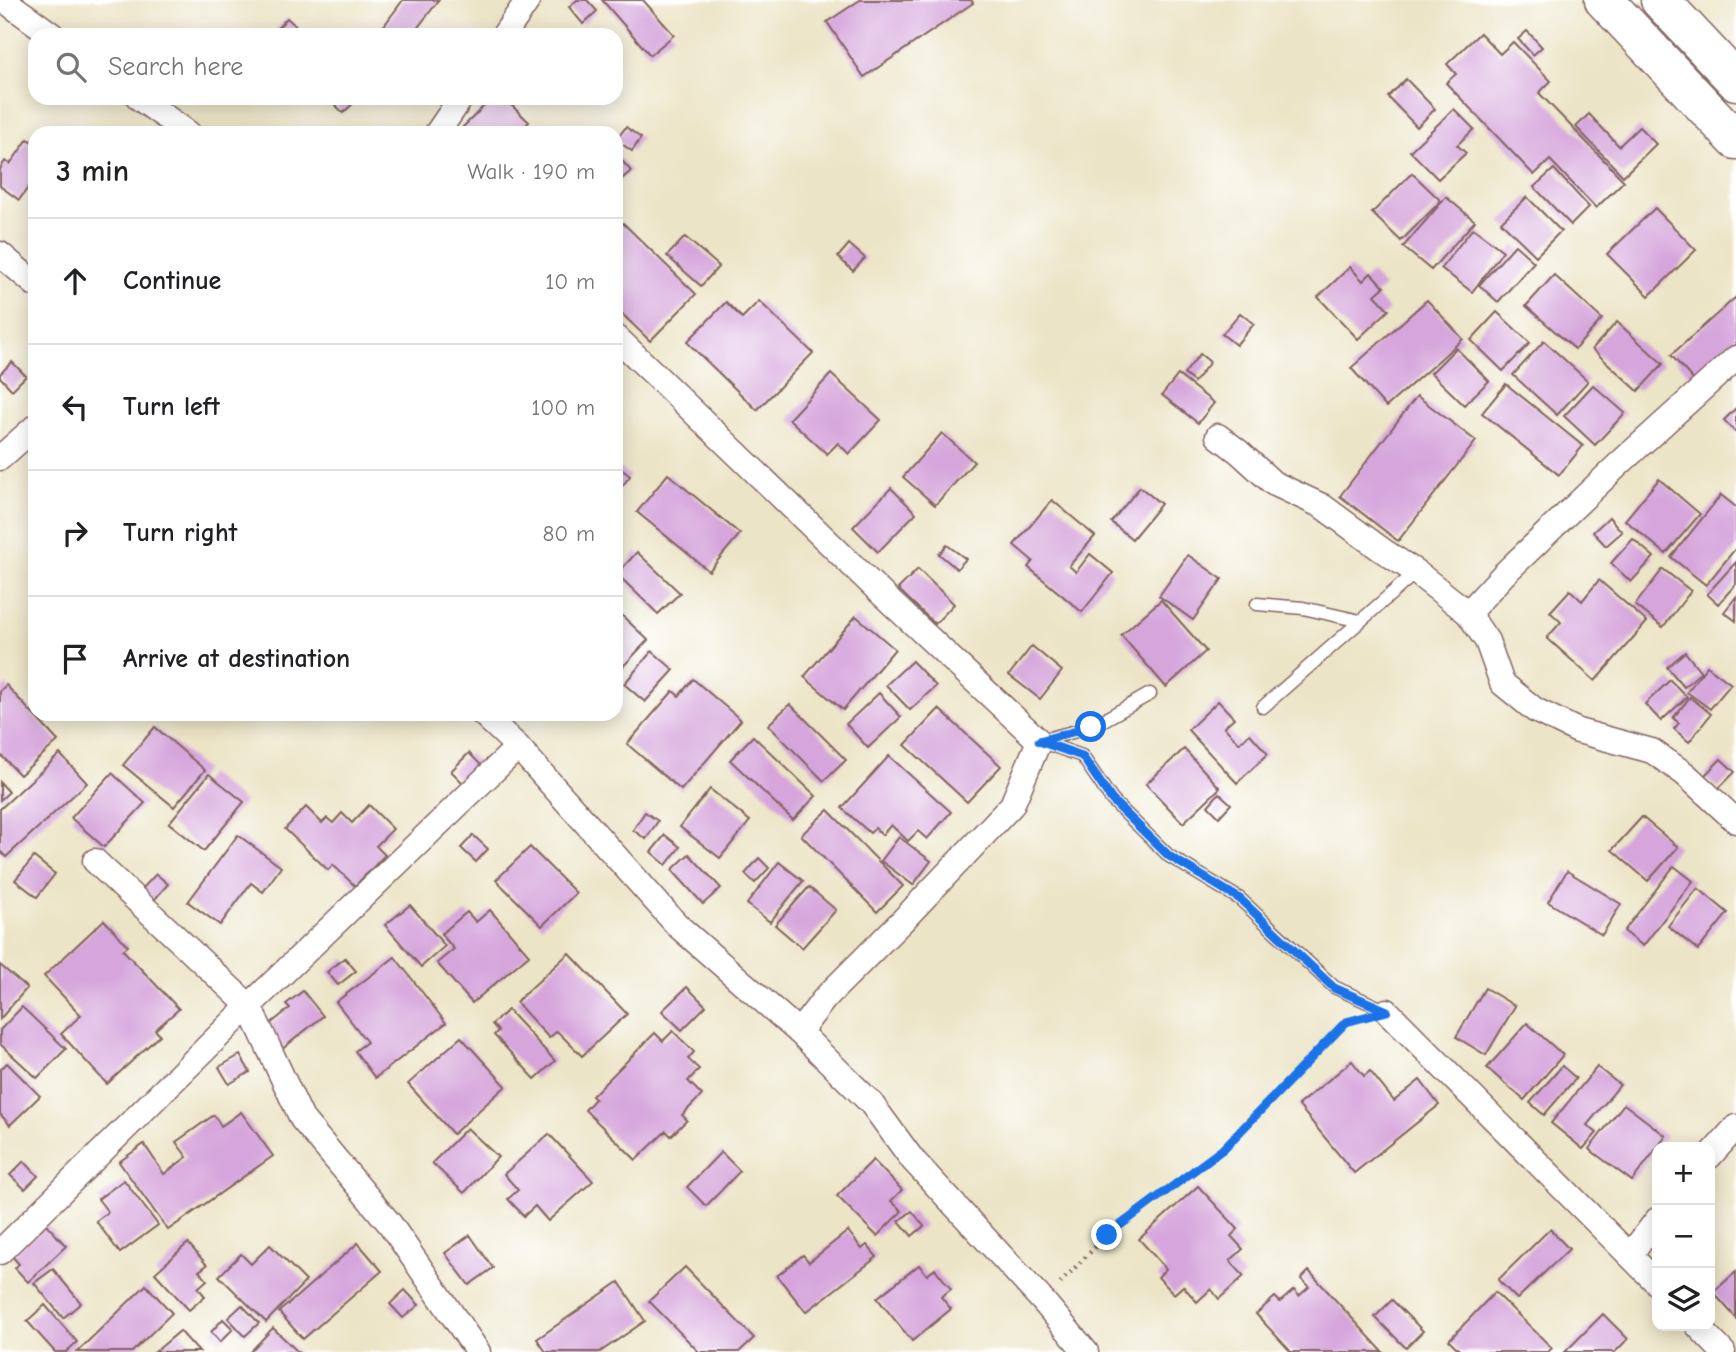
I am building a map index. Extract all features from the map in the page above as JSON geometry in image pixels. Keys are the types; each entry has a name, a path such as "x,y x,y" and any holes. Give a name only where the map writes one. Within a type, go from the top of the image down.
{"main road":[{"path":"1604,0 1736,140"},
{"path":"1660,0 1736,81"}],"street":[{"path":"4,0 42,28"},
{"path":"509,28 528,0"},
{"path":"149,105 178,126"},
{"path":"442,126 456,105"},
{"path":"0,254 28,278"},
{"path":"623,344 882,594 1039,741 1012,805 825,998 799,1032"},
{"path":"1468,612 1619,464 1736,358"},
{"path":"0,458 28,434"},
{"path":"1219,436 1273,483 1322,506 1468,612 1487,641 1502,683 1535,710 1578,731 1652,751 1685,774 1736,821"},
{"path":"490,721 518,747 678,926 799,1032 871,1103 912,1159 1043,1301 1086,1352"},
{"path":"0,1252 249,1006 518,747"},
{"path":"95,861 249,1006 302,1119 390,1224 478,1352"},
{"path":"1387,1011 1652,1278"},
{"path":"1715,1150 1736,1127"},
{"path":"1630,1255 1652,1226"},
{"path":"1703,1331 1723,1352"}],"lane":[{"path":"1263,707 1416,572"},
{"path":"1257,604 1303,608 1360,621"},
{"path":"1039,741 1091,727 1150,694"},
{"path":"1039,741 1082,756 1112,800 1169,856 1240,899 1334,988 1387,1011"}],"path":[{"path":"1043,1301 1107,1235 1223,1149 1346,1022 1387,1011"}],"building":[{"path":"403,0 439,0 417,28 383,27"},
{"path":"577,0 587,0 597,11 583,24 569,7"},
{"path":"602,0 643,0 674,35 650,55"},
{"path":"860,0 971,0 973,3 864,77 827,22"},
{"path":"287,18 298,28 278,28"},
{"path":"1527,31 1542,47 1533,55 1518,39"},
{"path":"1480,33 1500,54 1513,42 1551,81 1539,93 1624,181 1596,208 1550,160 1534,175 1446,83 1456,74 1447,64"},
{"path":"1406,79 1435,109 1417,127 1388,97"},
{"path":"336,105 352,105 343,113"},
{"path":"485,105 511,105 529,122 525,126 464,126"},
{"path":"1454,109 1474,129 1457,145 1466,153 1438,179 1410,151"},
{"path":"1589,114 1619,146 1639,127 1656,144 1623,176 1576,127"},
{"path":"626,127 641,138 632,151 623,145 623,131"},
{"path":"28,139 28,188 19,200 0,186 0,169 5,161 10,164"},
{"path":"623,162 631,171 623,178"},
{"path":"1554,169 1589,207 1571,225 1534,187"},
{"path":"1412,173 1441,201 1401,241 1372,213"},
{"path":"1446,197 1475,221 1431,270 1403,247"},
{"path":"1527,197 1561,231 1536,256 1501,222"},
{"path":"1655,208 1696,250 1649,296 1607,254"},
{"path":"623,223 696,294 650,341 623,315"},
{"path":"1473,228 1503,251 1472,292 1441,268"},
{"path":"685,237 719,266 701,286 667,256"},
{"path":"849,244 865,258 853,271 838,257"},
{"path":"1515,245 1534,262 1498,302 1479,285"},
{"path":"1350,267 1363,281 1371,273 1384,287 1375,295 1389,310 1358,339 1318,297"},
{"path":"1554,275 1602,319 1575,349 1526,306"},
{"path":"1736,297 1736,347 1696,383 1671,355"},
{"path":"1427,300 1463,339 1386,407 1351,368"},
{"path":"759,301 813,353 757,410 687,342 726,302 742,318"},
{"path":"1497,312 1530,343 1503,371 1471,340"},
{"path":"1240,313 1254,324 1236,345 1222,334"},
{"path":"1617,322 1663,364 1638,391 1592,349"},
{"path":"1544,341 1588,381 1557,415 1513,375"},
{"path":"1456,348 1489,381 1464,405 1431,373"},
{"path":"1200,354 1210,362 1194,382 1184,374"},
{"path":"12,362 26,376 12,390 0,374"},
{"path":"831,374 881,420 849,454 838,443 827,454 789,419"},
{"path":"1178,375 1214,403 1198,423 1162,395"},
{"path":"1506,384 1583,446 1559,475 1482,413"},
{"path":"1593,385 1625,413 1595,445 1564,416"},
{"path":"1417,396 1476,441 1398,541 1340,496"},
{"path":"1736,408 1736,433 1724,420"},
{"path":"942,433 974,462 935,505 903,477"},
{"path":"623,470 630,476 623,485"},
{"path":"668,474 740,534 709,571 637,512"},
{"path":"1659,479 1700,514 1666,554 1625,520"},
{"path":"1140,487 1161,504 1132,539 1111,522"},
{"path":"891,488 916,513 878,552 853,527"},
{"path":"1721,495 1736,507 1736,548 1706,585 1671,557"},
{"path":"1052,500 1095,536 1069,566 1076,572 1090,554 1113,573 1082,612 1028,567 1033,561 1014,545"},
{"path":"1609,517 1622,532 1606,546 1593,532"},
{"path":"1633,539 1654,557 1631,582 1611,563"},
{"path":"947,545 966,559 957,569 939,554"},
{"path":"637,552 680,593 658,614 623,580 623,567"},
{"path":"1188,555 1222,579 1193,620 1159,596"},
{"path":"1736,562 1736,584 1718,604 1707,594"},
{"path":"918,569 954,604 935,624 898,589"},
{"path":"1663,569 1691,591 1663,627 1635,605"},
{"path":"1599,580 1647,622 1595,681 1547,638 1561,622 1550,612 1570,590 1582,601"},
{"path":"1736,597 1736,621 1724,612"},
{"path":"1161,600 1206,651 1166,687 1121,635"},
{"path":"856,616 895,649 843,710 804,677"},
{"path":"623,617 648,640 623,667"},
{"path":"1032,646 1062,671 1040,699 1009,675"},
{"path":"652,651 674,670 645,702 624,684"},
{"path":"1685,652 1701,672 1684,687 1667,667"},
{"path":"912,661 936,686 910,710 886,685"},
{"path":"1707,666 1731,684 1710,709 1687,692"},
{"path":"693,679 741,720 681,790 627,744 673,691 679,696"},
{"path":"1670,680 1687,697 1661,721 1645,704"},
{"path":"6,685 28,709 28,721 39,721 58,741 20,775 0,754 0,691"},
{"path":"879,693 901,717 868,748 846,724"},
{"path":"1690,697 1711,714 1689,742 1674,729 1679,723 1673,718"},
{"path":"1218,701 1234,718 1224,727 1239,743 1250,734 1268,754 1237,783 1188,730"},
{"path":"790,704 846,760 824,781 768,725"},
{"path":"939,709 1001,766 967,802 905,745"},
{"path":"155,727 205,770 174,807 123,765"},
{"path":"753,736 816,796 793,820 730,760"},
{"path":"1184,749 1220,788 1183,823 1146,784"},
{"path":"469,753 482,766 464,784 451,771"},
{"path":"60,754 87,783 6,857 0,851 0,809"},
{"path":"889,756 951,812 927,839 918,831 908,841 891,825 882,835 875,828 870,833 842,808"},
{"path":"1721,759 1735,772 1718,789 1704,776"},
{"path":"112,773 145,803 104,847 71,818"},
{"path":"209,774 244,802 204,851 169,823"},
{"path":"0,782 9,792 0,800"},
{"path":"710,789 750,821 720,858 680,827"},
{"path":"1219,793 1231,804 1219,817 1208,806"},
{"path":"369,805 393,829 376,846 385,855 355,886 333,865 328,870 285,829 306,807 322,823 327,818 333,823 342,813 352,823"},
{"path":"828,810 903,886 877,912 801,835"},
{"path":"645,812 658,821 646,839 633,830"},
{"path":"1642,817 1678,847 1648,881 1612,850"},
{"path":"238,835 281,867 263,892 251,883 220,925 188,902"},
{"path":"473,835 488,849 476,862 461,848"},
{"path":"665,835 680,847 666,865 651,852"},
{"path":"899,837 931,861 913,885 881,861"},
{"path":"530,847 576,893 542,926 496,880"},
{"path":"689,854 721,888 703,904 672,870"},
{"path":"34,857 55,874 37,897 15,880"},
{"path":"759,858 769,868 755,883 745,874"},
{"path":"779,862 803,881 770,922 747,904"},
{"path":"1674,866 1693,881 1643,946 1624,931"},
{"path":"1567,871 1621,904 1602,935 1548,902"},
{"path":"156,874 168,884 154,900 142,889"},
{"path":"809,887 836,910 802,948 775,925"},
{"path":"1698,888 1728,913 1698,950 1668,926"},
{"path":"410,905 445,946 421,967 385,925"},
{"path":"490,910 529,955 472,1003 437,963 454,949 441,934 467,912 476,922"},
{"path":"104,920 128,946 123,950 179,1009 155,1030 160,1035 107,1084 61,1034 81,1015 44,976"},
{"path":"569,953 627,1014 582,1056 557,1031 549,1038 516,1002"},
{"path":"395,957 446,1023 375,1078 355,1051 367,1042 336,1002"},
{"path":"345,958 356,971 338,985 327,972"},
{"path":"0,965 27,988 0,1019"},
{"path":"687,987 706,1006 682,1030 662,1011"},
{"path":"1485,988 1515,1006 1486,1055 1456,1037"},
{"path":"303,991 323,1016 281,1050 264,1029 290,1008 286,1004"},
{"path":"22,1007 66,1049 37,1078 0,1044 0,1030"},
{"path":"508,1010 555,1061 535,1079 494,1035 498,1031 492,1024"},
{"path":"1527,1023 1563,1055 1524,1100 1487,1068"},
{"path":"673,1031 694,1052 688,1059 699,1069 688,1081 702,1095 682,1115 687,1120 671,1136 666,1131 636,1160 585,1110 595,1099 592,1096 655,1033 663,1041"},
{"path":"461,1037 506,1086 453,1134 408,1084"},
{"path":"240,1055 250,1072 229,1084 219,1067"},
{"path":"1352,1061 1364,1076 1370,1071 1394,1101 1420,1080 1439,1105 1354,1173 1298,1105"},
{"path":"7,1063 40,1096 10,1125 0,1114 0,1070"},
{"path":"1562,1066 1576,1078 1544,1115 1530,1103"},
{"path":"1597,1067 1620,1085 1587,1125 1597,1133 1583,1149 1551,1123"},
{"path":"1624,1104 1666,1136 1661,1142 1652,1142 1652,1155 1632,1181 1589,1149"},
{"path":"241,1112 273,1156 168,1230 119,1162 144,1144 164,1174 187,1157 176,1142 214,1115 221,1126"},
{"path":"467,1128 498,1157 464,1193 432,1163"},
{"path":"549,1134 593,1181 548,1221 535,1206 524,1216 508,1199 518,1190 504,1174"},
{"path":"721,1152 740,1171 706,1206 687,1187"},
{"path":"873,1160 902,1190 891,1201 902,1211 877,1236 837,1196"},
{"path":"24,1161 38,1176 25,1189 10,1175"},
{"path":"124,1180 158,1225 120,1253 96,1221 108,1212 98,1199"},
{"path":"1198,1186 1238,1229 1231,1236 1243,1249 1230,1261 1244,1276 1219,1299 1211,1289 1197,1302 1183,1286 1174,1294 1158,1277 1166,1269 1139,1239"},
{"path":"912,1211 924,1226 912,1236 899,1221"},
{"path":"46,1224 66,1246 28,1282 15,1268 19,1264 12,1256"},
{"path":"1550,1229 1569,1249 1517,1299 1498,1280"},
{"path":"848,1231 862,1249 867,1245 877,1257 806,1312 777,1276 803,1255 809,1262"},
{"path":"470,1235 493,1268 469,1285 445,1253"},
{"path":"188,1243 207,1265 199,1271 207,1280 198,1288 205,1296 189,1310 155,1273"},
{"path":"358,1243 382,1271 303,1339 279,1312"},
{"path":"270,1245 306,1281 266,1322 219,1276 241,1254 251,1264"},
{"path":"919,1265 927,1275 935,1269 951,1289 941,1297 951,1309 912,1341 877,1298"},
{"path":"685,1267 754,1338 739,1352 699,1352 649,1301"},
{"path":"53,1269 81,1303 63,1318 34,1283"},
{"path":"1309,1271 1383,1352 1291,1352 1256,1314 1275,1297 1280,1302 1294,1290 1299,1296 1309,1287 1301,1279"},
{"path":"1736,1272 1736,1318 1715,1294 1715,1290"},
{"path":"619,1282 645,1321 600,1352 546,1352 537,1339"},
{"path":"146,1285 172,1313 132,1352 77,1352"},
{"path":"405,1290 419,1305 403,1318 390,1304"},
{"path":"1495,1292 1552,1348 1548,1352 1461,1352 1449,1340"},
{"path":"1392,1300 1423,1331 1406,1348 1375,1317"},
{"path":"45,1305 77,1342 66,1352 55,1352 27,1321"},
{"path":"242,1305 259,1323 245,1336 228,1318"},
{"path":"1603,1314 1628,1339 1615,1352 1565,1352"},
{"path":"223,1319 233,1329 220,1342 211,1332"},
{"path":"273,1328 298,1352 250,1352"},
{"path":"180,1331 199,1352 155,1352"}],"route":[{"path":"1091,727 1039,741 1082,756 1112,800 1169,856 1240,899 1334,988 1387,1011 1346,1022 1223,1149 1107,1235"}]}
